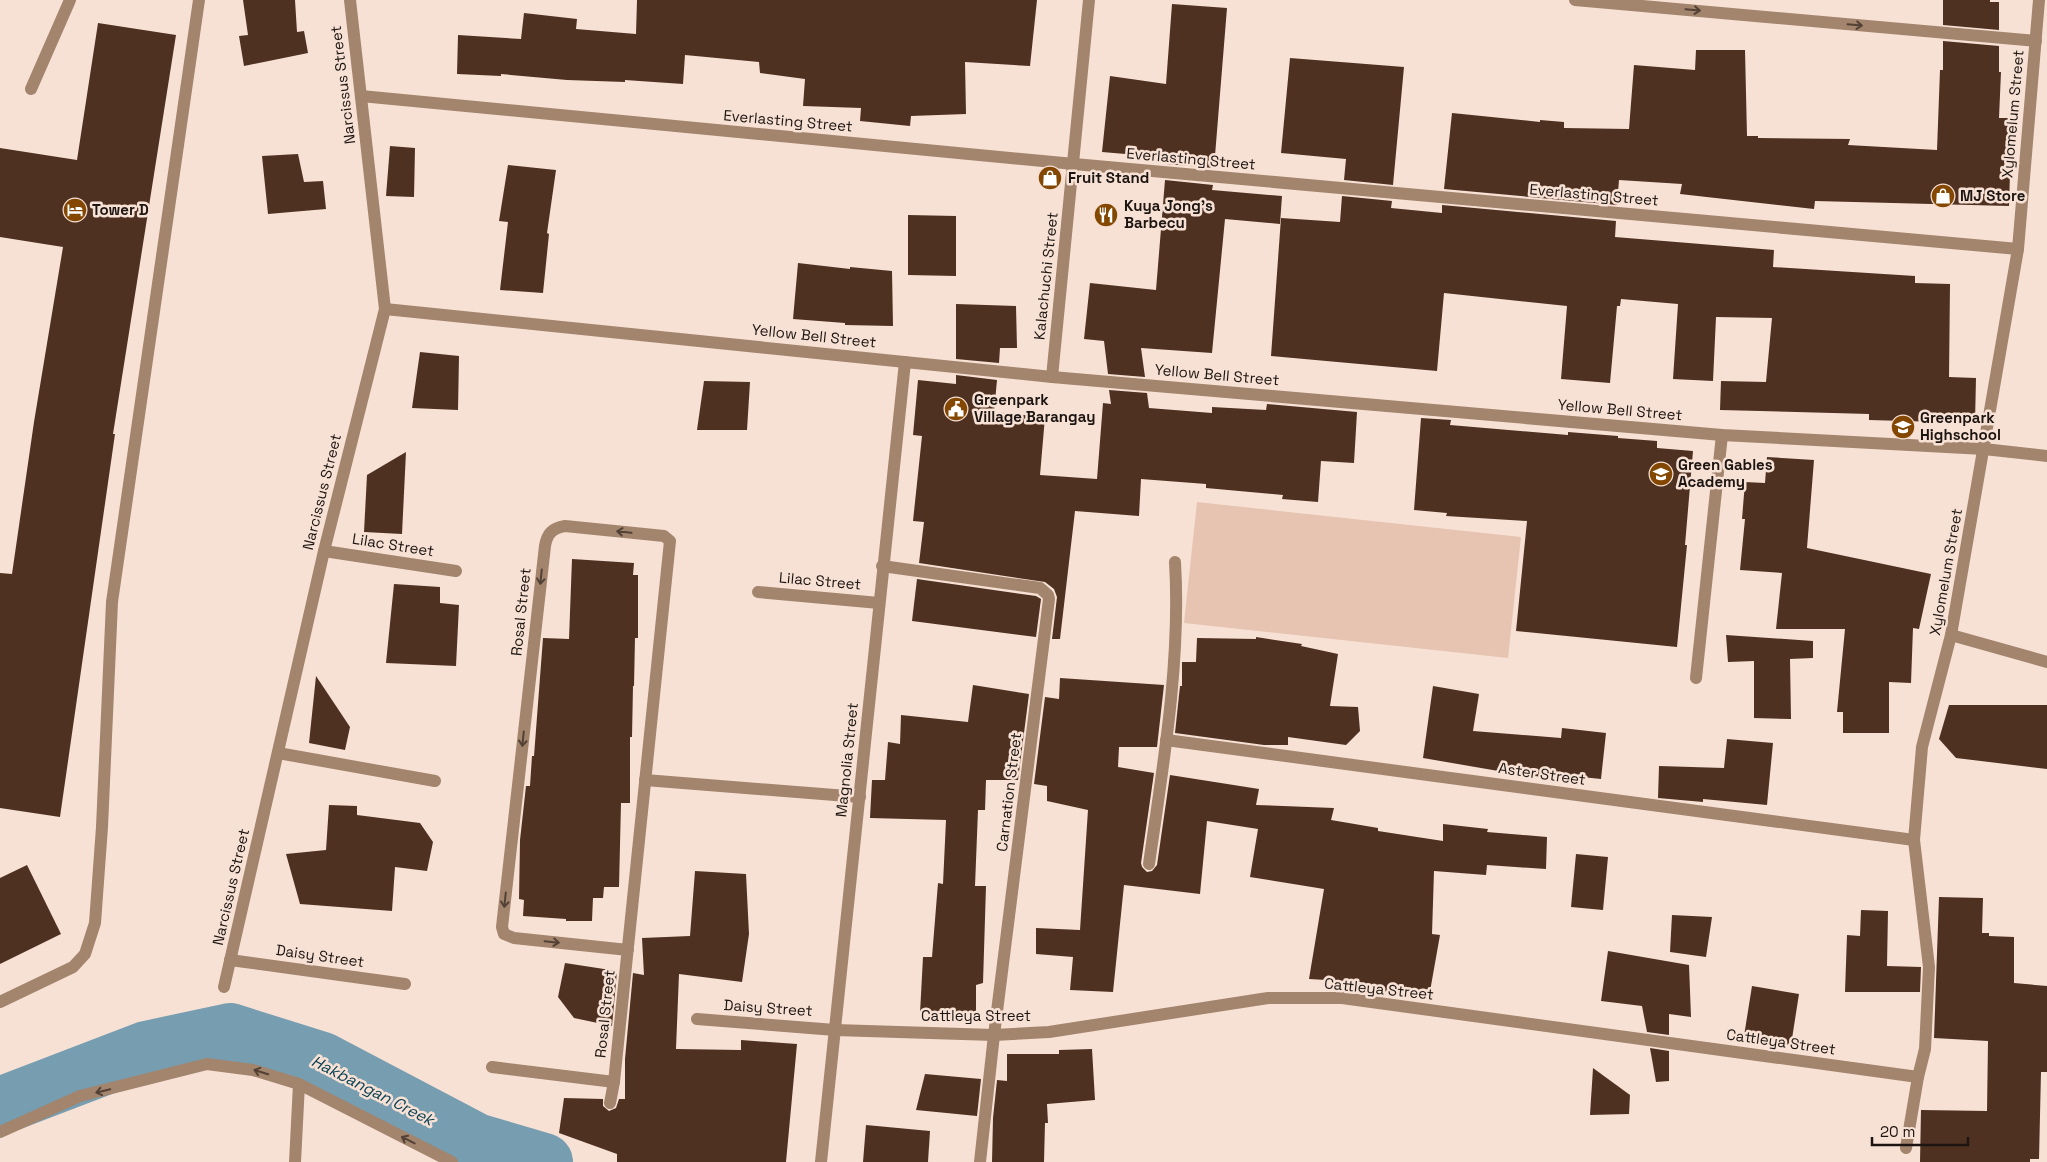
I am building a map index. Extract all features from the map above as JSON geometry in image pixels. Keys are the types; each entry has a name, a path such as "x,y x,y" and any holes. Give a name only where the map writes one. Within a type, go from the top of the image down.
{"street":[{"path":"31,89 70,0"},
{"path":"0,1002 73,967 85,954 95,923 102,827 112,602 199,0"},
{"name":"Narcissus Street","path":"224,987 324,551 385,309 350,0"},
{"name":"Kalachuchi Street","path":"1052,377 1089,0"},
{"path":"1575,0 2036,41"},
{"name":"Xylomelum Street","path":"1906,1148 1918,1077 1925,1049 1929,967 1914,840 1922,747 1951,635 2018,249 2039,0"},
{"name":"Everlasting Street","path":"361,96 1074,164 2018,249"},
{"name":"Yellow Bell Street","path":"385,309 1052,377 1722,435 1984,449 2047,456"},
{"name":"Magnolia Street","path":"821,1162 880,603 882,566 905,362"},
{"path":"1696,678 1722,435"},
{"name":"Rosal Street","path":"610,1103 614,1082 628,950 670,541 664,536 565,526 557,527 546,538 502,920 504,934 509,937 628,950"},
{"name":"Lilac Street","path":"324,551 456,571"},
{"path":"1149,864 1166,740 1178,604 1175,562"},
{"name":"Carnation Street","path":"882,566 1040,588 1048,595 1049,600 994,1035 980,1162"},
{"name":"Lilac Street","path":"758,592 880,603"},
{"path":"1951,635 2047,662"},
{"name":"Aster Street","path":"1166,740 1914,840"},
{"path":"278,753 435,781"},
{"path":"645,780 860,797"},
{"name":"Daisy Street","path":"230,960 405,984"},
{"name":"Cattleya Street","path":"835,1030 994,1035 1049,1032 1268,998 1342,998 1918,1077"},
{"name":"Daisy Street","path":"697,1019 835,1030"},
{"path":"0,1132 80,1096 207,1064 253,1070 299,1084 452,1162"},
{"name":"Rosal Street","path":"492,1067 614,1082"},
{"path":"295,1162 299,1084"}],"shaded area":[{"path":"1197,502 1521,537 1508,658 1184,623"}],"building":[{"path":"243,0 295,0 297,32 304,31 308,53 244,66 239,36 248,35"},
{"path":"637,0 1037,0 1030,66 965,62 966,114 911,116 910,126 860,121 861,108 803,106 805,79 760,73 759,62 685,55 683,84 625,80 625,82 567,80 501,74 501,76 457,74 458,35 521,39 524,13 577,19 576,29 636,34"},
{"path":"1943,0 1990,0 1990,2 1999,2 1999,30 1943,25"},
{"path":"1172,4 1227,8 1214,168 1166,164 1167,158 1161,157 1102,152 1110,76 1166,84"},
{"path":"98,23 176,35 113,434 115,434 60,817 0,808 0,573 12,574 34,422 63,247 0,237 0,148 77,160"},
{"path":"1943,41 1999,46 1999,72 2001,72 1999,118 2009,118 2008,141 2011,141 2009,206 1815,201 1814,209 1680,194 1682,184 1619,180 1617,205 1444,189 1452,113 1540,122 1540,120 1564,122 1564,128 1629,129 1634,65 1695,70 1696,50 1745,50 1747,136 1758,136 1758,138 1850,139 1848,145 1937,150 1940,70 1943,70"},
{"path":"1290,58 1404,67 1393,185 1344,180 1346,159 1281,153"},
{"path":"390,146 415,148 414,197 386,196"},
{"path":"298,154 304,182 323,181 326,209 268,214 262,156"},
{"path":"508,165 556,170 547,233 549,234 543,293 500,290 508,222 499,221"},
{"path":"1165,180 1213,185 1212,190 1282,196 1280,224 1225,219 1212,353 1141,348 1145,377 1108,374 1104,341 1084,339 1090,283 1156,290"},
{"path":"1342,196 1392,201 1391,208 1442,213 1442,205 1616,221 1615,237 1774,250 1773,267 1915,276 1915,283 1950,284 1949,377 1976,378 1975,423 1869,420 1869,414 1720,410 1721,381 1766,382 1772,318 1716,317 1713,381 1673,379 1678,304 1621,299 1620,306 1617,306 1610,383 1561,379 1567,306 1444,293 1437,371 1271,356 1281,218 1340,222"},
{"path":"908,215 956,216 956,276 908,275"},
{"path":"798,263 850,269 850,267 892,271 893,326 845,325 845,323 793,319"},
{"path":"956,304 1016,306 1017,348 1000,348 999,363 956,359"},
{"path":"420,352 459,356 458,410 412,408"},
{"path":"956,375 997,380 994,412 1045,417 1040,475 1097,479 1103,403 1111,404 1109,390 1147,393 1149,408 1212,413 1212,407 1266,410 1267,404 1357,412 1354,463 1321,461 1318,502 1282,499 1283,495 1206,488 1206,484 1141,479 1139,516 1075,511 1060,639 1052,639 1057,597 1054,589 1045,582 919,563 924,522 913,521 922,436 913,435 918,380 956,384"},
{"path":"704,381 750,382 747,430 697,430"},
{"path":"1421,418 1451,420 1450,425 1568,435 1568,432 1618,436 1618,438 1657,441 1657,448 1693,451 1685,545 1687,545 1677,647 1516,631 1527,521 1446,516 1447,513 1414,510"},
{"path":"406,452 402,534 364,532 367,475"},
{"path":"1767,457 1814,460 1807,548 1931,574 1919,629 1913,628 1911,683 1889,682 1889,733 1843,733 1843,712 1837,712 1845,629 1776,629 1782,573 1740,570 1745,519 1742,519 1745,482 1765,483"},
{"path":"572,559 634,563 633,575 638,575 638,638 635,638 632,737 630,737 630,803 621,803 619,887 604,887 603,898 593,898 592,921 566,921 566,919 523,916 524,900 519,899 520,840 526,786 530,786 532,756 534,756 543,638 569,639"},
{"path":"917,579 1036,596 1041,599 1036,637 912,621"},
{"path":"394,584 440,587 440,603 459,605 456,666 386,663"},
{"path":"1726,635 1813,641 1813,658 1790,659 1791,719 1754,718 1754,661 1728,662"},
{"path":"1256,637 1302,644 1301,646 1338,654 1330,706 1358,707 1360,731 1346,745 1288,737 1288,745 1264,745 1175,733 1180,686 1182,686 1182,662 1196,662 1197,638 1256,639"},
{"path":"316,676 350,727 345,750 309,743"},
{"path":"1060,678 1164,685 1157,747 1119,747 1118,767 1154,773 1141,863 1147,872 1152,871 1157,865 1170,775 1259,789 1256,805 1334,808 1331,820 1378,828 1378,831 1443,841 1443,824 1488,829 1487,832 1547,837 1546,869 1487,865 1486,875 1434,871 1432,934 1440,935 1429,997 1360,988 1361,982 1309,979 1324,889 1250,877 1258,829 1207,821 1200,894 1124,885 1113,992 1070,990 1073,957 1036,954 1036,928 1080,930 1088,810 1047,801 1047,786 1034,784 1045,697 1059,699"},
{"path":"973,685 1029,694 1018,780 986,780 985,810 978,810 975,886 986,886 983,983 976,985 976,1015 920,1013 923,957 932,957 938,883 943,884 946,820 870,818 872,780 885,780 888,742 900,744 901,715 968,722"},
{"path":"1433,686 1479,694 1473,731 1561,738 1562,728 1606,733 1601,779 1543,773 1543,777 1423,758"},
{"path":"1949,705 2047,705 2047,769 1956,758 1939,739"},
{"path":"1727,739 1773,743 1767,805 1703,799 1703,802 1658,798 1659,766 1724,768"},
{"path":"329,805 357,806 357,815 420,823 433,842 427,871 395,867 392,911 300,904 286,854 326,850"},
{"path":"1576,854 1608,857 1603,910 1571,907"},
{"path":"27,865 61,934 0,964 0,878"},
{"path":"695,871 746,874 749,934 742,982 679,974 676,1049 741,1050 741,1040 797,1044 786,1162 617,1162 617,1154 559,1133 564,1098 603,1099 603,1106 609,1111 616,1108 619,1099 625,1099 625,1059 633,973 644,975 642,938 690,936"},
{"path":"1939,897 1983,898 1982,933 1989,933 1989,936 2014,937 2014,983 2047,986 2047,1072 2041,1072 2039,1159 2030,1159 2030,1162 1920,1162 1921,1110 1987,1111 1988,1041 1934,1038"},
{"path":"1861,910 1888,911 1887,966 1921,967 1920,992 1845,992 1847,935 1860,936"},
{"path":"1672,915 1712,917 1706,957 1670,952"},
{"path":"1608,951 1689,965 1691,1017 1669,1014 1669,1035 1647,1032 1642,1006 1601,1001"},
{"path":"565,963 617,971 612,1026 574,1018 558,997"},
{"path":"1752,986 1799,994 1791,1045 1744,1036"},
{"path":"1650,1048 1669,1051 1669,1081 1656,1082"},
{"path":"1092,1049 1095,1100 1047,1104 1048,1123 1045,1123 1044,1162 992,1162 993,1118 997,1080 1007,1081 1007,1054 1059,1054 1059,1050"},
{"path":"1593,1068 1630,1095 1629,1114 1590,1115"},
{"path":"925,1074 981,1079 977,1116 916,1110"},
{"path":"866,1125 930,1131 928,1162 863,1162"}],"waterway":[{"name":"Hakbangan Creek","path":"0,1106 146,1050 230,1032 322,1061 476,1142 544,1162"}],"place":[{"name":"Fruit Stand","path":"1050,178"},
{"name":"MJ Store","path":"1943,196"},
{"name":"Tower D","path":"75,210"},
{"name":"Kuya Jong's Barbecu","path":"1106,215"},
{"name":"Greenpark Village Barangay","path":"956,409"},
{"name":"Greenpark Highschool","path":"1903,427"},
{"name":"Green Gables Academy","path":"1661,474"}]}
